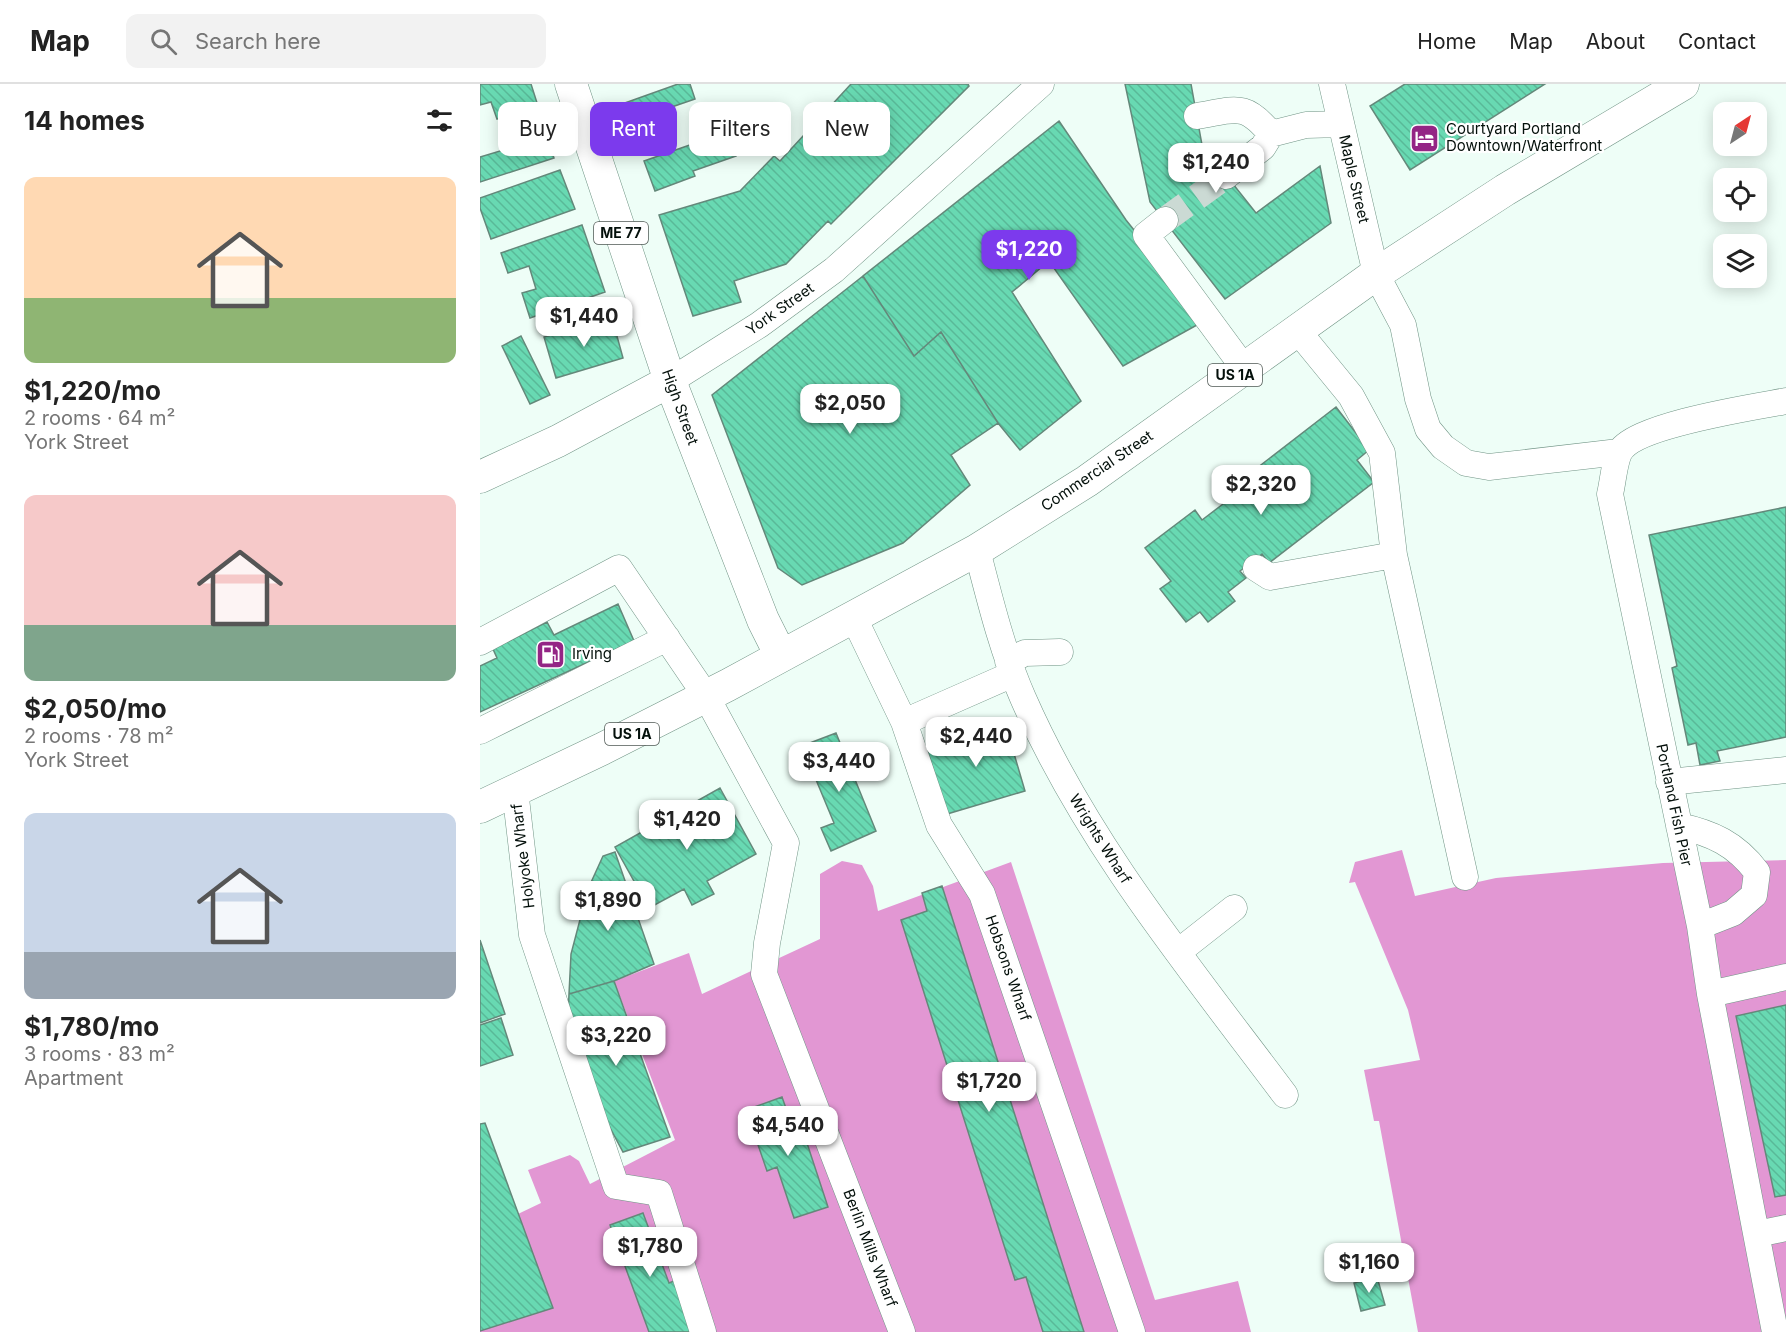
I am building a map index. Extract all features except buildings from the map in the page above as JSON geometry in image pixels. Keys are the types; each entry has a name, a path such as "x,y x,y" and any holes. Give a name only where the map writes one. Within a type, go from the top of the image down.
{"main road":[{"name":"High Street","path":"572,84 670,381 763,620 781,656"},
{"name":"Commercial Street","path":"480,807 706,696 977,550 1086,481 1376,274 1505,190 1670,88"},
{"name":"York Street","path":"480,477 558,441 670,381"}],"street":[{"name":"York Street","path":"670,381 759,326 834,270 1041,84"},
{"name":"Maple Street","path":"1332,84 1376,274 1403,325 1418,399 1428,429 1443,447 1466,463 1489,467 1619,452"},
{"path":"1197,116 1243,109 1258,118 1271,134"},
{"path":"1226,176 1263,147 1271,134 1306,125 1341,124"},
{"path":"1165,220 1146,235 1244,368"},
{"path":"1297,330 1351,396 1382,453 1394,555 1465,878"},
{"path":"1619,452 1634,438 1691,420 1786,401"},
{"name":"Portland Fish Pier","path":"1619,452 1610,494 1700,926 1710,994 1775,1332"},
{"name":"Wrights Wharf","path":"977,550 1011,668 1043,740 1071,792 1136,896 1285,1095"},
{"path":"1256,568 1270,577 1394,555"},
{"name":"Berlin Mills Wharf","path":"480,642 619,568 706,696 786,843 767,944 764,974 902,1332"},
{"name":"Hobsons Wharf","path":"854,618 904,722 939,825 982,894 1132,1332"},
{"path":"480,731 666,638"},
{"path":"904,722 1011,668 1025,653 1060,652"},
{"path":"1669,782 1786,770"},
{"name":"Holyoke Wharf","path":"515,790 532,935 616,1186 659,1193 703,1332"},
{"path":"1679,826 1705,832 1726,842 1744,854 1757,872 1754,896 1733,913 1700,926"},
{"path":"1178,952 1234,908"},
{"path":"1710,994 1786,977"},
{"path":"1757,1234 1786,1228"}],"shaded area":[{"path":"1402,850 1415,896 1496,878 1663,863 1786,860 1786,1332 1418,1332 1379,1121 1374,1121 1364,1070 1420,1060 1408,1010 1355,882 1349,883 1355,862"},
{"path":"842,861 862,865 873,886 878,911 1011,862 1155,1300 1238,1281 1251,1332 480,1332 480,1232 541,1203 528,1170 570,1155 579,1161 590,1184 675,1140 614,981 689,953 702,994 820,939 820,874"}],"tunnel":[{"path":"1165,220 1226,176"}],"place":[{"name":"Courtyard Portland Downtown/Waterfront","path":"1425,138"},
{"name":"Irving","path":"551,654"}]}
